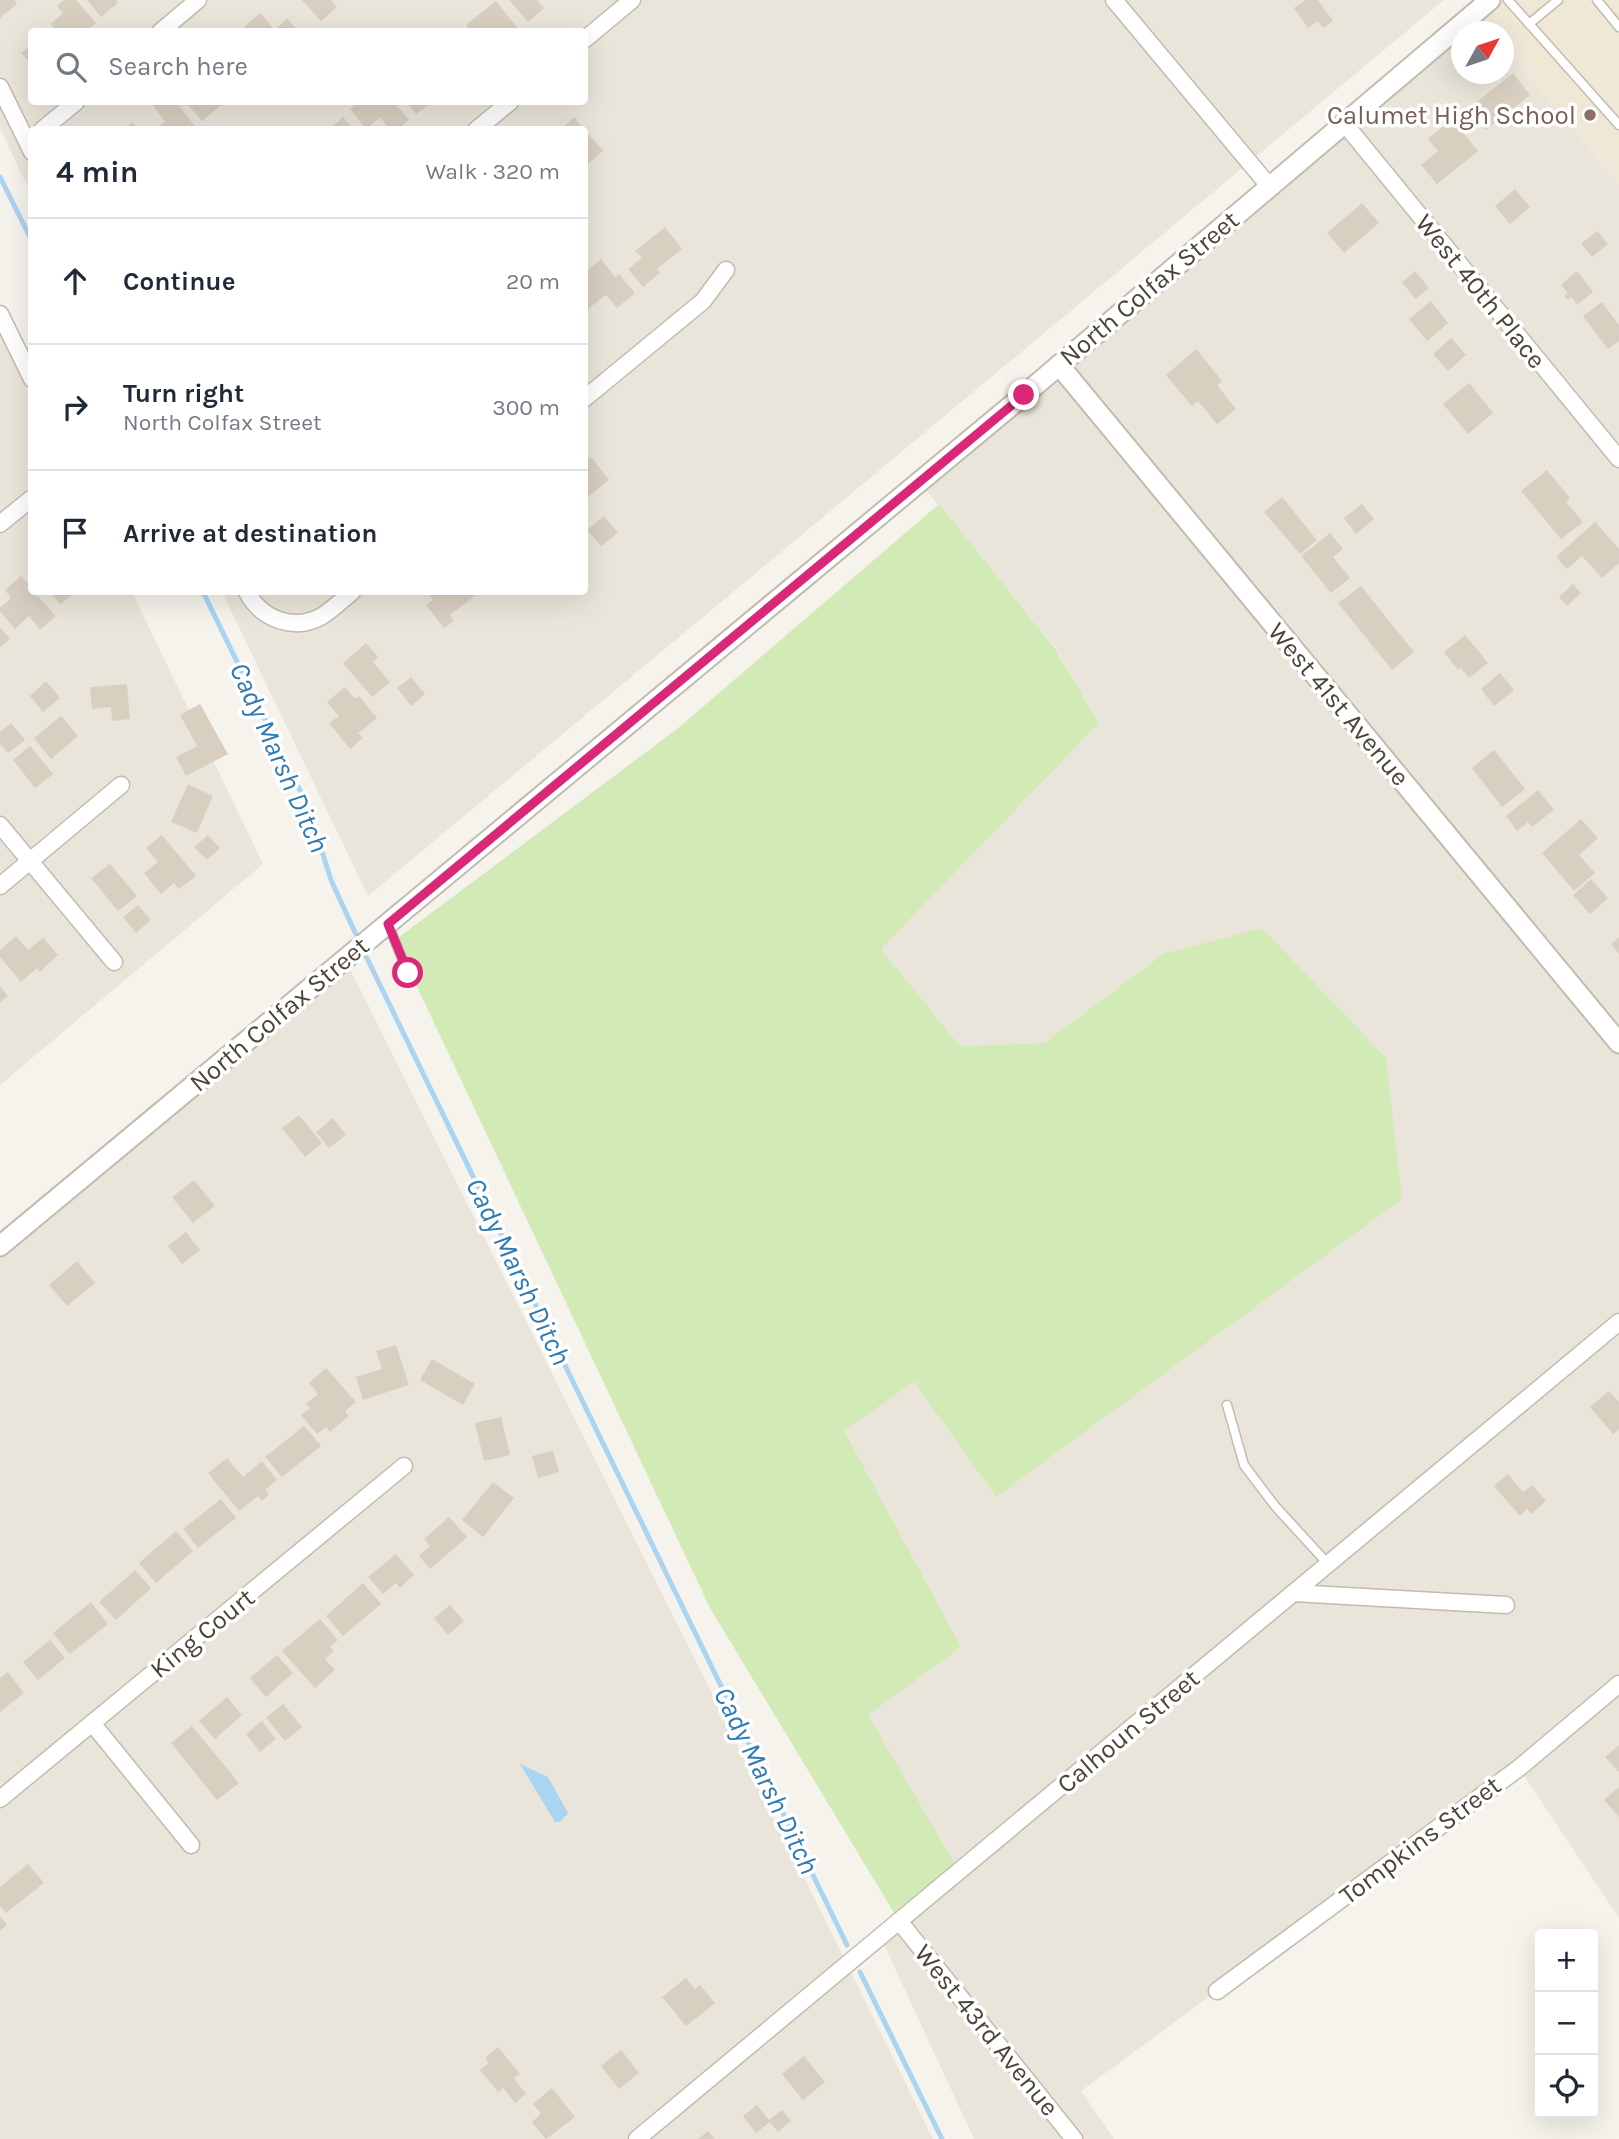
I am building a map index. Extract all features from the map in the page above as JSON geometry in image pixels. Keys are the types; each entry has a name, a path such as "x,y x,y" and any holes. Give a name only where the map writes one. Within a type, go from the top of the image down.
{"street":[{"path":"165,28 198,0"},
{"path":"588,37 632,0"},
{"path":"1114,0 1269,186"},
{"name":"North Colfax Street","path":"0,1246 339,964 391,932 408,907 1059,365 1490,0"},
{"path":"0,88 28,140"},
{"path":"47,126 72,105"},
{"path":"481,126 506,105"},
{"name":"West 40th Place","path":"1343,122 1619,459"},
{"path":"588,396 703,301 726,270"},
{"path":"0,314 28,371"},
{"name":"West 41st Avenue","path":"1059,365 1619,1043"},
{"path":"0,524 28,501"},
{"path":"249,595 255,605 268,615 290,622 309,621 328,612 348,595"},
{"path":"0,886 121,785"},
{"path":"0,825 114,962"},
{"name":"Calhoun Street","path":"637,2139 1619,1322"},
{"name":"King Court","path":"0,1799 404,1466"},
{"path":"1293,1593 1506,1605"},
{"name":"Tompkins Street","path":"1217,1991 1519,1768 1619,1684"},
{"path":"92,1723 191,1845"},
{"name":"West 43rd Avenue","path":"899,1921 1074,2139"}],"lane":[{"path":"1508,0 1619,125"},
{"path":"1529,24 1558,0"},
{"path":"1597,0 1619,27"},
{"path":"391,932 408,973"},
{"path":"1227,1405 1244,1465 1275,1506 1328,1564"}],"shaded area":[{"path":"0,0 1444,0 368,896 223,595 588,595 588,126 28,126 28,188 0,128"},
{"name":"Calumet High School","path":"1490,0 1619,0 1619,185 1514,57 1514,21 1484,21 1476,12"},
{"path":"1476,12 1484,21 1465,21"},
{"path":"1451,33 1451,84 1514,84 1514,57 1619,185 1619,1918 1519,1768 1081,2091 1114,2139 974,2139 880,1936 959,1871 867,1715 844,1431 914,1382 996,1497 1163,954 1044,1043 960,1046 880,948 1099,723 1054,646 920,483"},
{"path":"0,314 28,374 28,595 133,595 263,864 0,1085"},
{"path":"348,965 844,1958 628,2139 0,2139 0,1254"},
{"path":"850,1970 933,2139 648,2139"}],"green space":[{"path":"939,504 1054,647 1099,723 881,949 960,1046 1044,1043 1163,954 1262,928 1386,1058 1402,1199 996,1497 914,1382 844,1431 961,1647 868,1715 959,1871 899,1921 710,1608 395,940 677,729"}],"water":[{"path":"520,1764 548,1777 568,1813 560,1822 555,1822"}],"building":[{"path":"0,0 14,0 17,4 0,18"},
{"path":"64,0 76,0 96,23 90,28 54,28 51,24 63,13 57,6"},
{"path":"87,0 116,0 118,3 101,17"},
{"path":"302,0 331,0 337,7 321,21"},
{"path":"509,0 537,0 544,8 528,22"},
{"path":"1306,0 1318,0 1333,21 1323,28 1318,21 1308,28 1294,8"},
{"path":"496,1 517,28 468,28 466,25"},
{"path":"260,13 273,28 245,28"},
{"path":"287,18 296,28 277,28"},
{"path":"28,47 28,61 21,53"},
{"path":"1514,74 1530,95 1486,130 1469,108 1499,84 1514,84"},
{"path":"153,105 178,105 195,126 159,126 165,121"},
{"path":"188,105 221,105 202,121"},
{"path":"355,105 396,105 409,120 402,126 387,126 380,117 370,126 364,126 350,109"},
{"path":"408,105 428,105 416,114"},
{"path":"343,117 351,126 333,126"},
{"path":"574,117 582,126 564,126"},
{"path":"1452,119 1478,151 1437,184 1421,165 1438,151 1428,139"},
{"path":"588,133 603,151 588,164"},
{"path":"1515,189 1530,207 1510,224 1495,206"},
{"path":"1362,203 1379,223 1344,253 1327,233"},
{"path":"665,227 682,249 657,269 660,273 643,287 628,269 642,258 635,251"},
{"path":"1597,231 1608,244 1592,257 1581,244"},
{"path":"601,259 615,277 619,274 635,293 617,308 606,295 588,309 588,270"},
{"path":"1415,271 1429,288 1415,299 1402,282"},
{"path":"1577,271 1593,292 1577,305 1571,297 1568,300 1564,296 1568,293 1561,285"},
{"path":"1431,301 1448,323 1427,341 1409,319"},
{"path":"1602,302 1619,325 1619,341 1608,349 1583,316"},
{"path":"1451,338 1466,355 1448,371 1433,354"},
{"path":"1196,349 1222,381 1217,385 1236,409 1217,424 1198,401 1192,406 1166,375"},
{"path":"1469,383 1493,413 1468,434 1443,404"},
{"path":"591,457 609,480 588,497 588,459"},
{"path":"1547,470 1570,498 1566,502 1583,522 1561,539 1521,491"},
{"path":"1282,497 1317,540 1300,554 1264,512"},
{"path":"1362,504 1374,519 1356,534 1344,518"},
{"path":"604,516 618,533 601,546 588,529"},
{"path":"1595,522 1619,549 1619,563 1602,578 1582,556 1567,569 1556,557"},
{"path":"1330,533 1343,549 1333,557 1350,578 1331,593 1301,556"},
{"path":"21,576 28,584 28,595 37,595 56,616 40,630 29,616 15,629 0,611 11,598 5,590"},
{"path":"1573,584 1581,593 1567,606 1559,597"},
{"path":"1361,586 1414,652 1392,670 1338,603"},
{"path":"52,595 72,595 60,604"},
{"path":"429,595 476,595 450,615 454,621 444,628 426,605 433,600"},
{"path":"0,627 10,639 0,647"},
{"path":"1465,635 1488,663 1469,678 1461,668 1458,670 1444,652"},
{"path":"366,643 378,657 373,662 390,682 372,697 343,663"},
{"path":"1500,673 1514,690 1494,706 1481,689"},
{"path":"411,677 425,694 411,706 397,688"},
{"path":"46,681 60,698 43,712 30,696"},
{"path":"127,684 130,719 112,721 111,707 92,709 90,687"},
{"path":"345,687 355,699 359,696 377,718 358,733 363,738 350,749 329,723 339,716 327,702"},
{"path":"200,704 228,754 186,776 176,757 197,746 180,715"},
{"path":"61,716 78,736 51,759 34,738"},
{"path":"11,723 25,740 8,753 0,744 0,732"},
{"path":"30,746 53,774 35,788 13,760"},
{"path":"1494,750 1525,789 1502,807 1472,768"},
{"path":"188,784 213,796 197,833 171,822"},
{"path":"1538,790 1554,810 1532,827 1528,822 1517,831 1506,816"},
{"path":"1581,819 1598,838 1579,855 1595,873 1574,891 1542,853"},
{"path":"162,835 196,876 179,889 174,883 161,894 144,873 158,862 146,848"},
{"path":"208,835 220,848 207,860 194,847"},
{"path":"110,864 137,896 118,911 91,878"},
{"path":"1591,879 1608,898 1590,914 1573,895"},
{"path":"138,905 151,920 136,933 123,917"},
{"path":"16,936 28,950 43,938 58,955 40,972 37,968 21,982 0,957 0,950"},
{"path":"1619,937 1619,954 1611,944"},
{"path":"0,986 8,996 0,1002"},
{"path":"299,1115 322,1143 305,1157 282,1128"},
{"path":"333,1118 346,1135 329,1148 316,1132"},
{"path":"194,1180 215,1206 193,1223 172,1197"},
{"path":"186,1232 200,1250 182,1264 168,1246"},
{"path":"77,1261 95,1283 67,1306 49,1285"},
{"path":"396,1345 409,1385 363,1400 356,1377 382,1369 376,1351"},
{"path":"432,1359 475,1384 463,1405 420,1380"},
{"path":"326,1368 356,1402 345,1411 349,1416 330,1432 326,1427 317,1434 301,1415 310,1408 306,1404 318,1394 309,1383"},
{"path":"1609,1391 1619,1402 1619,1429 1613,1434 1590,1407"},
{"path":"501,1417 510,1455 484,1461 475,1423"},
{"path":"304,1426 321,1446 282,1477 265,1457"},
{"path":"553,1451 559,1472 538,1478 532,1456"},
{"path":"227,1458 243,1477 262,1461 277,1480 265,1490 269,1495 262,1501 258,1496 239,1511 208,1473"},
{"path":"1508,1474 1523,1492 1532,1485 1546,1501 1531,1514 1527,1509 1520,1516 1494,1486"},
{"path":"493,1482 514,1498 483,1537 462,1520"},
{"path":"221,1499 236,1518 198,1548 183,1529"},
{"path":"449,1517 467,1537 430,1569 419,1556 430,1546 424,1539"},
{"path":"176,1531 193,1551 156,1583 139,1563"},
{"path":"396,1554 414,1575 400,1588 396,1583 383,1594 368,1577"},
{"path":"135,1570 151,1588 116,1620 99,1602"},
{"path":"363,1583 381,1604 343,1636 326,1616"},
{"path":"91,1602 108,1624 70,1654 53,1633"},
{"path":"450,1605 464,1621 448,1635 434,1618"},
{"path":"320,1619 338,1640 330,1647 334,1651 325,1659 335,1670 315,1688 282,1651"},
{"path":"50,1640 65,1658 38,1680 23,1662"},
{"path":"277,1655 293,1673 266,1697 250,1678"},
{"path":"8,1672 24,1693 0,1712 0,1678"},
{"path":"227,1697 242,1715 215,1739 199,1721"},
{"path":"283,1704 302,1727 285,1741 266,1718"},
{"path":"262,1721 276,1739 260,1752 246,1734"},
{"path":"192,1726 239,1783 217,1800 171,1743"},
{"path":"1619,1745 1619,1772 1605,1757"},
{"path":"1619,1787 1619,1817 1604,1800"},
{"path":"28,1864 44,1883 6,1913 0,1906 0,1887"},
{"path":"0,1916 7,1925 0,1931"},
{"path":"686,1978 695,1989 700,1985 715,2003 686,2026 662,1997"},
{"path":"498,2047 520,2074 514,2078 526,2094 515,2103 503,2088 498,2092 480,2070 489,2063 485,2058"},
{"path":"621,2050 639,2073 619,2089 601,2066"},
{"path":"804,2056 825,2082 803,2100 782,2074"},
{"path":"552,2088 575,2117 546,2139 532,2122 541,2114 533,2104"},
{"path":"757,2105 769,2120 782,2110 791,2121 778,2132 770,2122 756,2133 743,2116"},
{"path":"708,2131 715,2139 698,2139"}],"waterway":[{"name":"Cady Marsh Ditch","path":"0,177 28,233"},
{"name":"Cady Marsh Ditch","path":"204,595 308,807 331,880 359,941"},
{"name":"Cady Marsh Ditch","path":"363,950 847,1945"},
{"name":"Cady Marsh Ditch","path":"860,1972 942,2139"}],"place":[{"name":"Calumet High School","path":"1590,115"}],"route":[{"path":"408,973 388,924 1024,395"}]}
